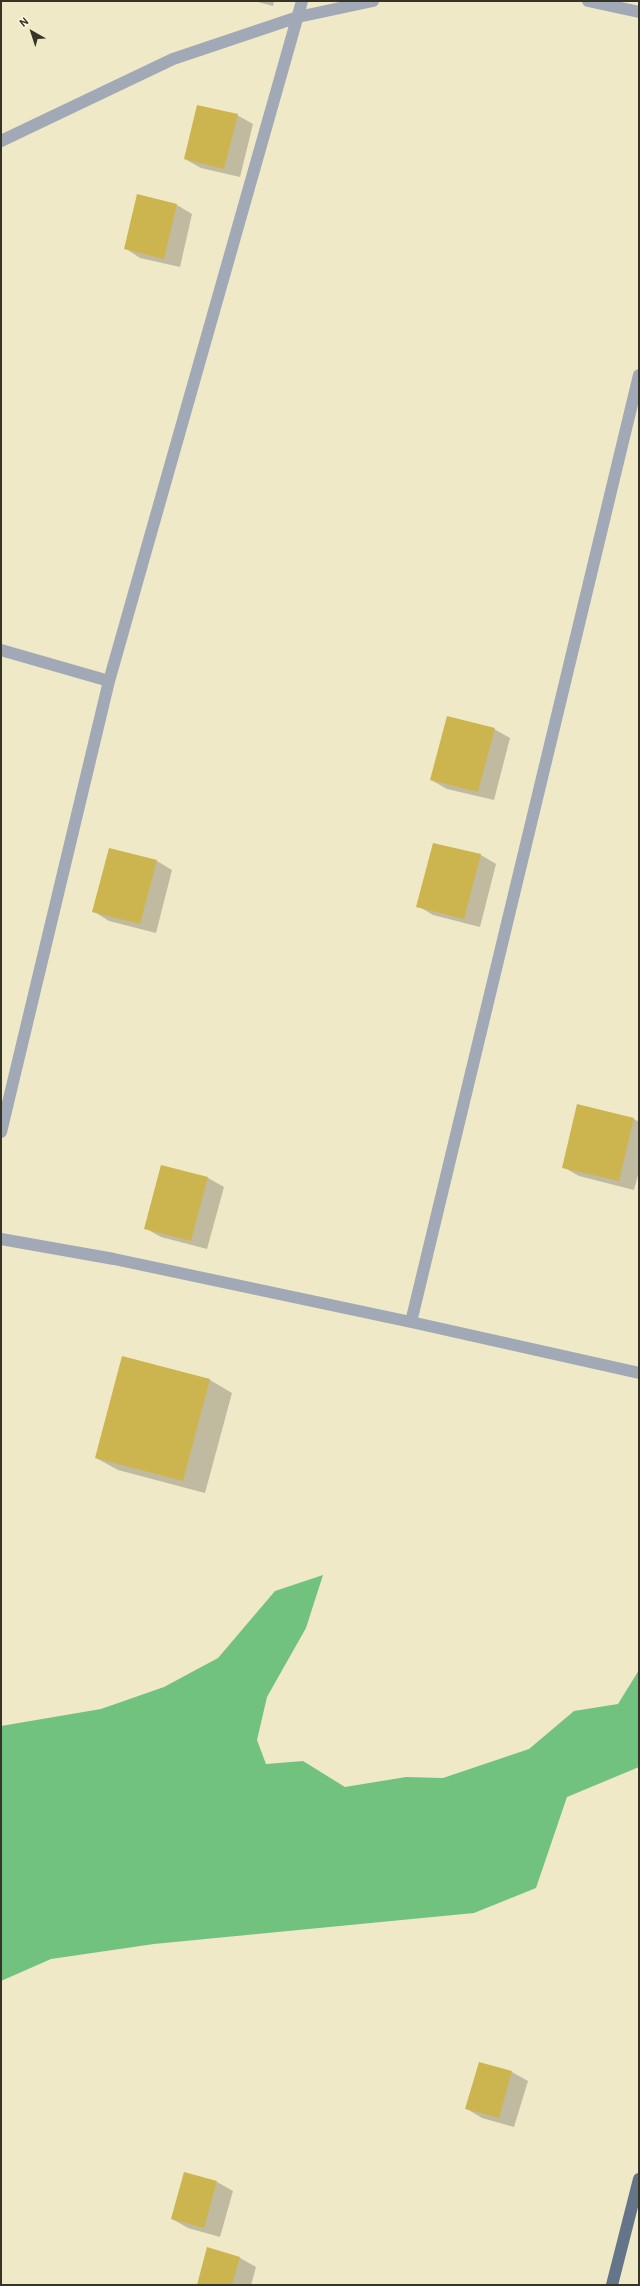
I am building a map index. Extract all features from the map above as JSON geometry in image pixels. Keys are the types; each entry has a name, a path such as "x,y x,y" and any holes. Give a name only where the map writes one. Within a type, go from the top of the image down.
{"main road":[{"path":"612,2285 637,2196 639,2179"}],"street":[{"path":"1,1132 109,682 302,1"},
{"path":"1,142 174,59 298,17 373,1"},
{"path":"588,1 639,12"},
{"path":"411,1322 639,375"},
{"path":"1,650 109,682"},
{"path":"1,1240 114,1259 411,1322 639,1373"}],"green space":[{"path":"323,1575 306,1628 267,1697 257,1740 266,1764 303,1761 345,1787 406,1777 443,1778 529,1749 574,1711 618,1704 639,1670 639,1767 567,1797 536,1888 474,1913 154,1944 51,1959 1,1981 1,1726 101,1709 164,1687 218,1658 275,1591"}],"building":[{"path":"197,105 238,114 224,169 184,159"},
{"path":"137,194 177,204 164,259 124,249"},
{"path":"447,716 495,728 478,792 430,780"},
{"path":"433,843 481,854 464,919 416,907"},
{"path":"109,848 157,860 140,924 92,912"},
{"path":"577,1104 634,1118 619,1181 562,1168"},
{"path":"161,1165 208,1177 191,1241 144,1229"},
{"path":"122,1356 210,1379 183,1481 95,1458"},
{"path":"479,2062 512,2071 499,2118 465,2109"},
{"path":"184,2172 217,2181 204,2228 171,2219"},
{"path":"207,2247 240,2257 232,2285 197,2285"}]}
